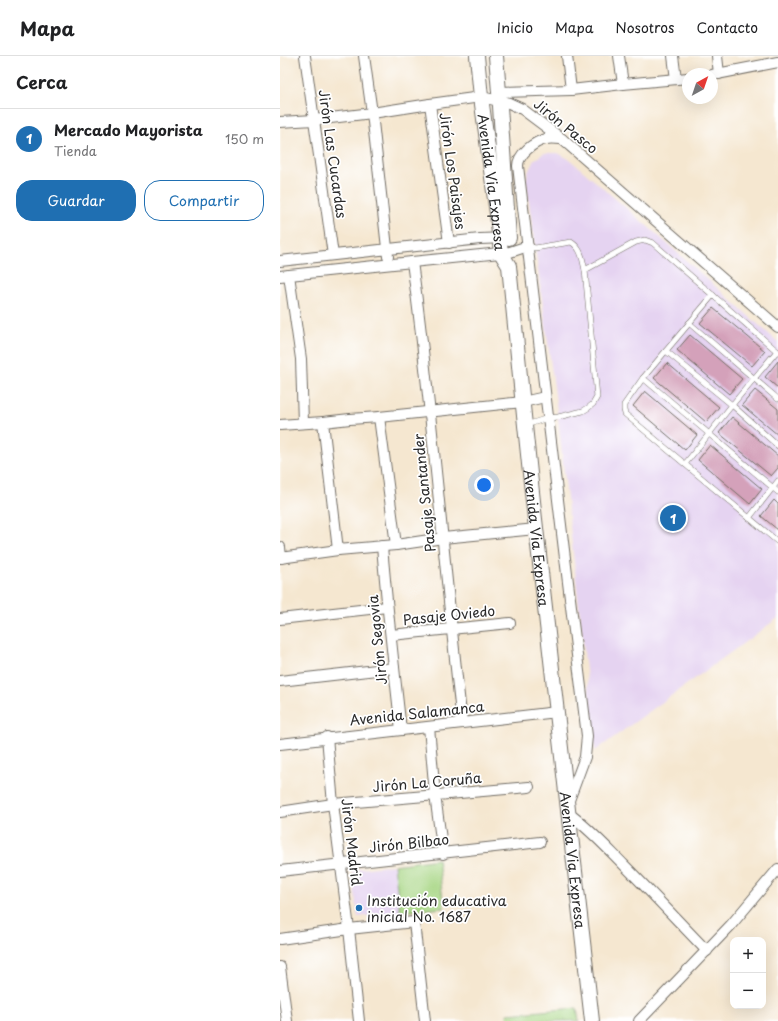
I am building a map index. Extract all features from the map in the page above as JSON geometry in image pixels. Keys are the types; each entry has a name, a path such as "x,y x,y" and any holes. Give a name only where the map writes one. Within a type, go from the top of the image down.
{"main road":[{"name":"Avenida Via Expresa","path":"477,56 497,214 504,238 509,266 536,529 592,1021"},
{"path":"496,56 500,97 504,238"}],"street":[{"name":"Jirón Las Cucardas","path":"305,56 333,255"},
{"path":"364,56 389,264"},
{"path":"567,56 571,90"},
{"path":"619,56 623,84"},
{"path":"674,56 676,79"},
{"path":"716,68 717,56"},
{"path":"718,73 775,60"},
{"path":"500,97 682,78"},
{"name":"Jirón Pasco","path":"280,122 314,120 372,113 481,97 500,97 522,109 562,139 778,327"},
{"name":"Jirón Los Paisajes","path":"430,104 449,243"},
{"path":"562,139 546,139 524,151 518,161 518,173 587,736 585,757 567,809 604,844 707,951"},
{"path":"280,261 480,239 504,238"},
{"path":"302,423 301,359 299,338 284,276 506,253 528,246"},
{"name":"Pasaje Santander","path":"412,262 422,337 451,629 462,722"},
{"path":"280,425 430,412 523,402 545,397"},
{"path":"379,417 396,545"},
{"path":"323,422 338,550"},
{"path":"280,554 396,545 443,538 536,529"},
{"name":"Jirón Segovia","path":"382,546 387,607 401,730"},
{"path":"280,619 387,607"},
{"name":"Pasaje Oviedo","path":"391,635 510,623"},
{"path":"280,681 394,668"},
{"name":"Avenida Salamanca","path":"280,744 327,737 557,712"},
{"path":"429,727 435,795 443,854"},
{"name":"Jirón Madrid","path":"327,737 333,804 359,1021"},
{"name":"Jirón La Coruña","path":"280,812 333,804 529,787"},
{"name":"Jirón Bilbao","path":"280,872 540,842"},
{"path":"639,1021 731,925 778,869"},
{"path":"280,939 349,929 414,922 425,1021"},
{"path":"280,967 287,1021"}],"lane":[{"path":"585,270 636,242 645,240 653,243 778,352 754,378 685,464"},
{"path":"525,425 548,418 583,411 593,404 597,397 585,270 582,256 577,246 571,242 535,248 528,246"},
{"path":"713,294 643,378 624,405 625,414 778,542"},
{"path":"689,323 778,399"},
{"path":"666,351 732,405 778,446"},
{"path":"643,378 778,492"},
{"path":"749,518 778,481"}],"shaded area":[{"path":"544,153 558,153 569,159 778,342 778,618 595,751 558,417 526,180 534,160"},
{"path":"394,865 400,912 358,917 352,870"}],"green space":[{"path":"438,859 444,908 400,912 394,865"},
{"path":"577,1008 579,1021 508,1021 507,1014"}],"building":[{"path":"713,308 765,351 752,366 700,323"},
{"path":"690,335 742,379 729,394 677,350"},
{"path":"778,361 778,388 765,377"},
{"path":"667,363 719,407 706,422 654,378"},
{"path":"755,390 778,409 778,435 742,405"},
{"path":"645,391 697,435 685,450 633,406"},
{"path":"732,417 778,456 778,468 771,476 719,433"},
{"path":"710,445 762,489 750,504 698,460"},
{"path":"774,500 778,504 778,530 761,516"}],"place":[{"name":"Mercado Mayorista","path":"673,518"},
{"name":"Institución educativa inicial No. 1687","path":"359,908"}]}
